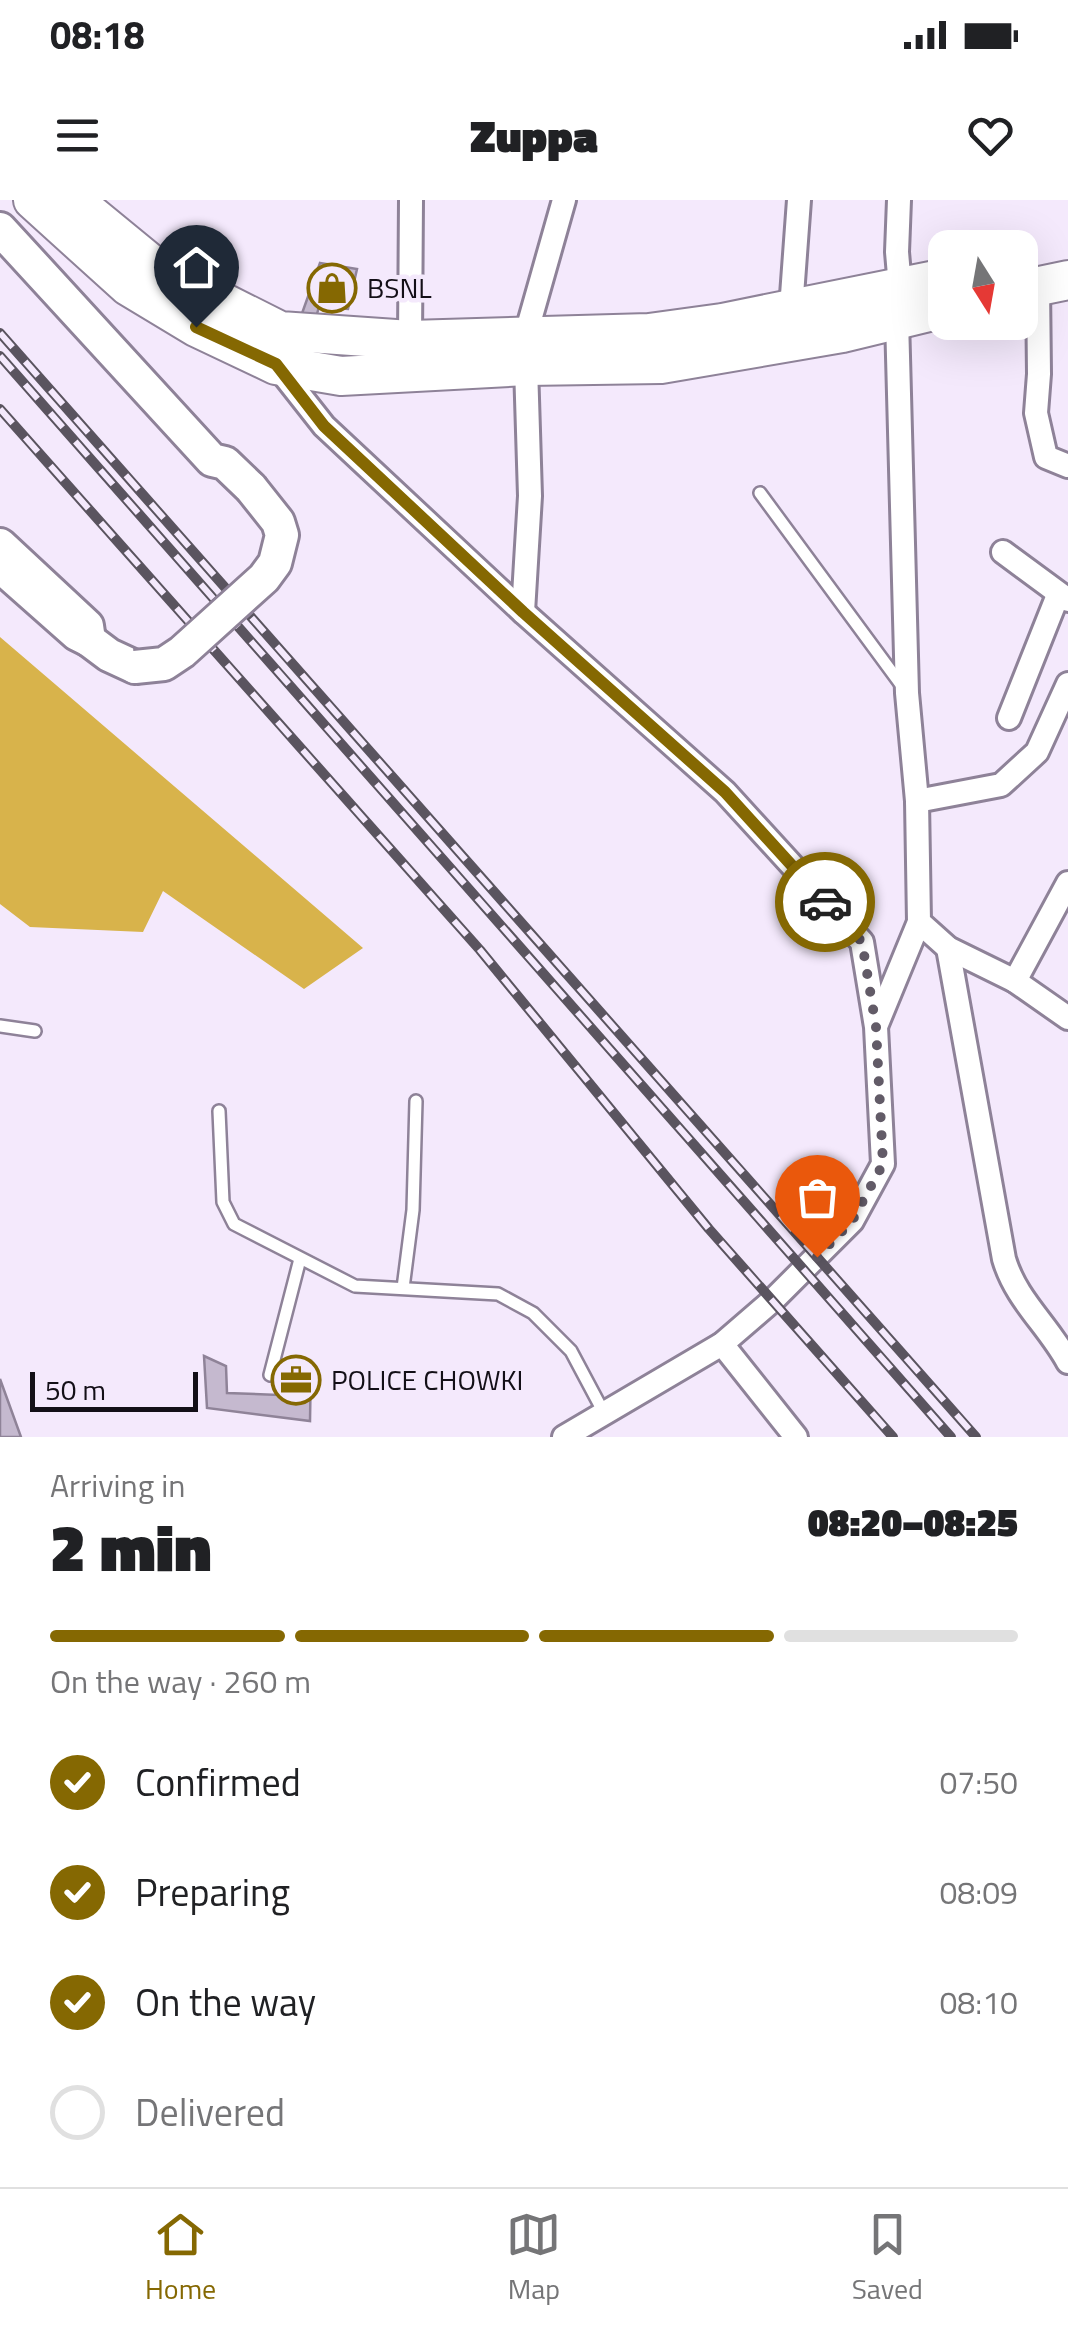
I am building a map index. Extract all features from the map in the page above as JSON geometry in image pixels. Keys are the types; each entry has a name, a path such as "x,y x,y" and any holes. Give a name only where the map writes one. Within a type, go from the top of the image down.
{"main road":[{"path":"0,200 225,448 225,462"},
{"path":"33,200 128,286 196,327 276,364 340,376 790,309 899,303 928,306"},
{"path":"73,200 157,270 280,332 661,364 899,303 928,287"},
{"path":"0,229 212,460 225,462 251,488 278,522 282,535 275,563 264,578 164,664 135,667 108,655 0,566"},
{"path":"1038,278 1068,254"},
{"path":"0,546 86,626 89,640"}],"street":[{"path":"410,200 410,340"},
{"path":"523,612 530,496 526,350 564,200"},
{"path":"790,309 798,200"},
{"path":"876,1027 919,922 917,801 907,693 899,200"},
{"path":"1038,340 1036,414 1046,457 1068,466"},
{"path":"276,364 324,426 523,612 725,792 862,942 876,1027 883,1164 852,1221 830,1246 722,1344 564,1437"},
{"path":"1003,552 1063,597 1009,718"},
{"path":"917,801 1001,785 1037,752 1068,684"},
{"path":"1015,982 1068,883"},
{"path":"919,922 948,948 1015,982 1068,1018"},
{"path":"948,948 988,1188 1004,1259 1022,1301 1068,1362"},
{"path":"722,1344 796,1437"}],"lane":[{"path":"760,492 907,693"},
{"path":"0,1026 35,1031"},
{"path":"403,1288 413,1210 416,1102"},
{"path":"219,1111 222,1202 234,1224 355,1286 498,1294 533,1313 570,1351 604,1413"},
{"path":"270,1375 300,1258"}],"shaded area":[{"path":"0,637 363,948 304,989 163,891 143,932 30,927 0,904"}],"building":[{"name":"BSNL","path":"320,263 357,269 348,309 319,307 314,324 300,319"},
{"name":"POLICE CHOWKI","path":"204,1356 226,1366 227,1393 279,1395 283,1360 311,1361 310,1421 207,1408"},
{"path":"0,1379 21,1437 0,1437"}],"railway":[{"path":"0,333 976,1437"},
{"path":"0,356 951,1437"},
{"path":"0,409 480,950 709,1229 893,1437"}],"way so far":[{"path":"817,1257 852,1221 883,1164 876,1027 862,942 825,902"}],"place":[{"name":"BSNL","path":"332,288"},
{"name":"POLICE CHOWKI","path":"296,1380"}],"route":[{"path":"196,327 276,364 324,426 523,612 725,792 825,902"}]}
